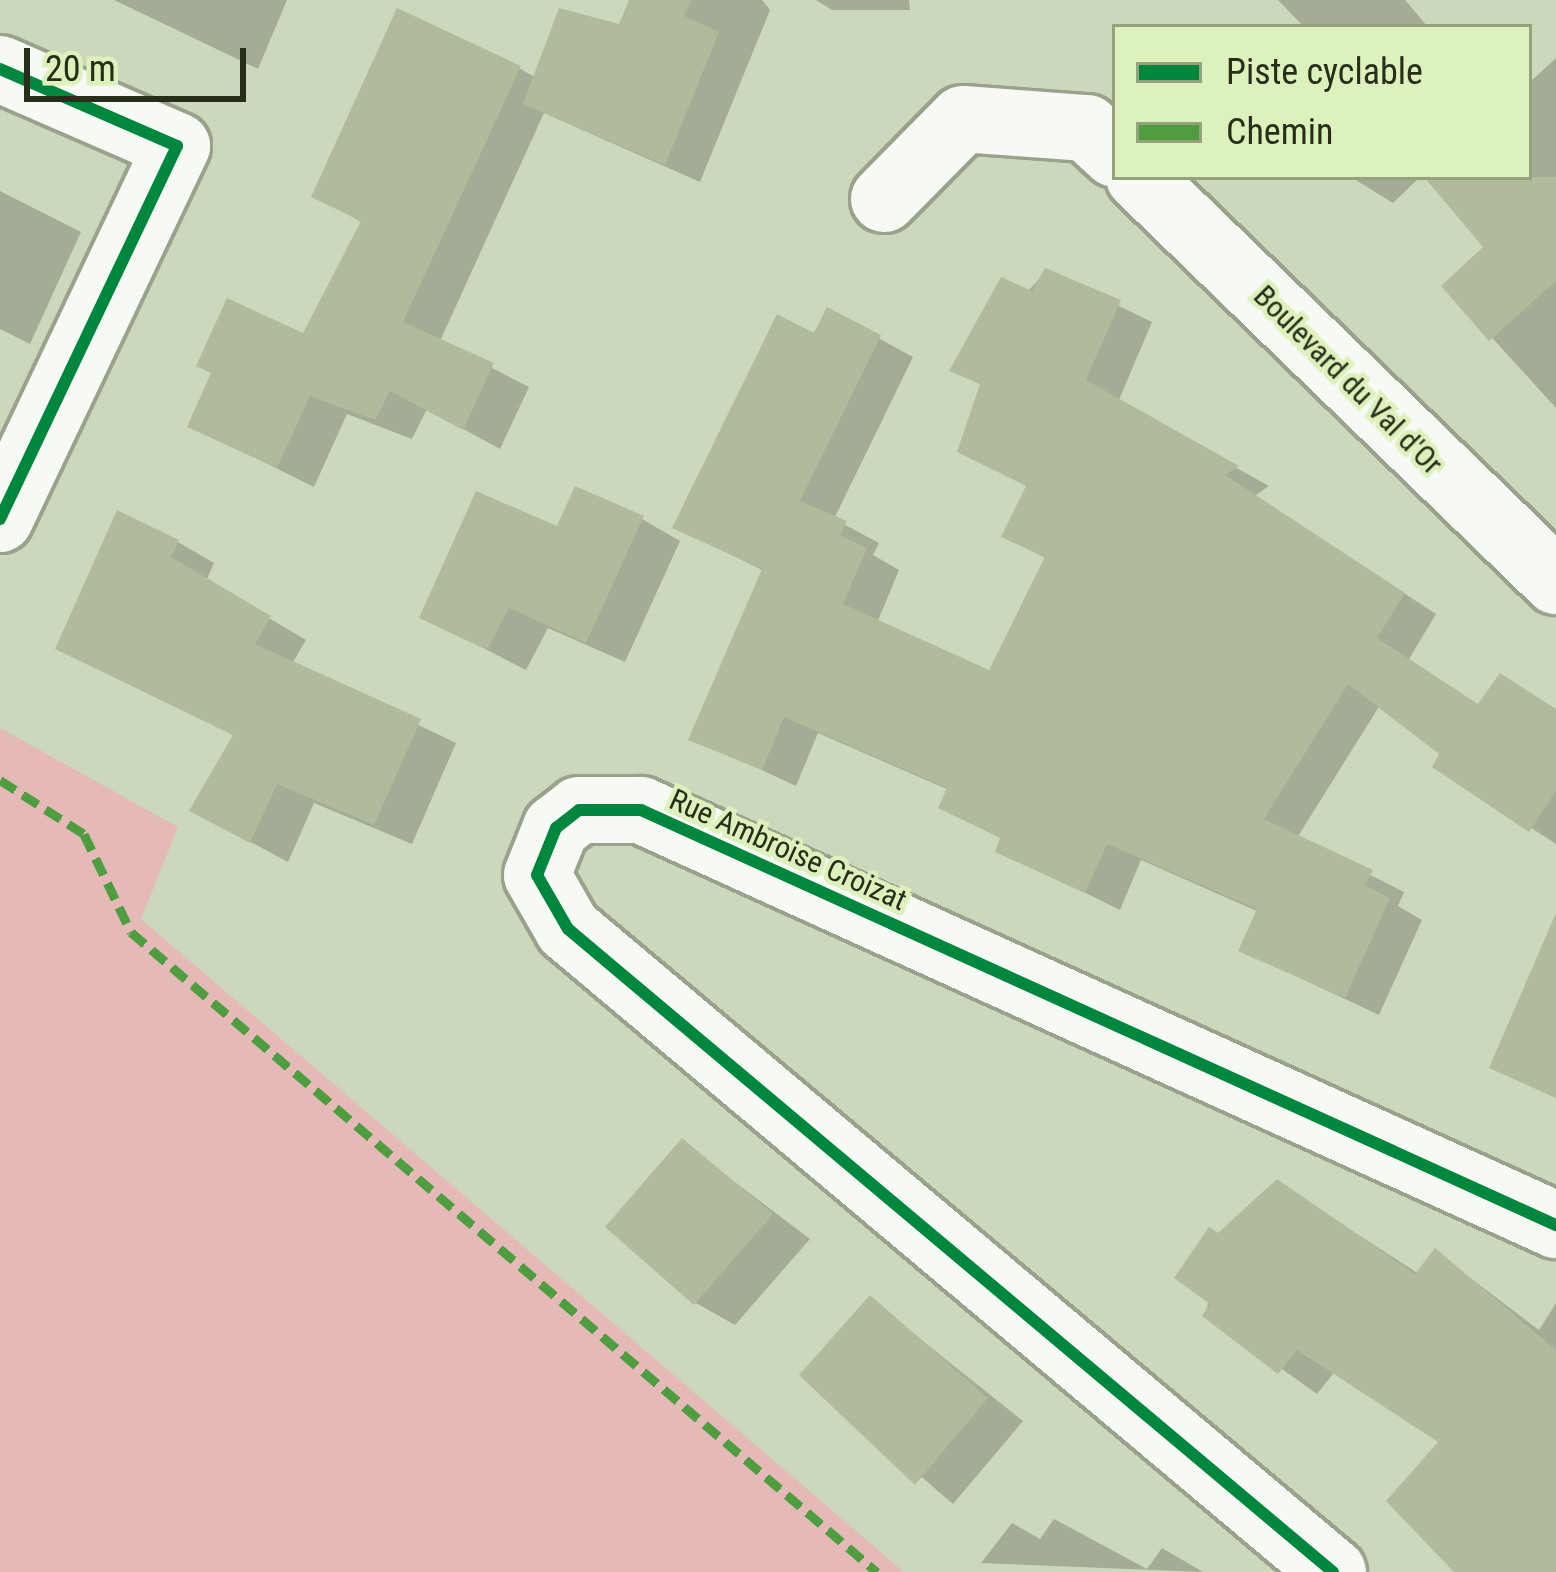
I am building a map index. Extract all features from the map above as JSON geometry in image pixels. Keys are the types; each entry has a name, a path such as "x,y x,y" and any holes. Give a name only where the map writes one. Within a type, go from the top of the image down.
{"street":[{"path":"0,70 178,146 0,519"},
{"path":"884,199 963,119 1087,128 1112,151"},
{"name":"Boulevard du Val d'Or","path":"1142,180 1556,581"},
{"name":"Rue Ambroise Croizat","path":"1333,1572 568,929 537,875 556,828 579,810 641,810 1556,1225"}],"shaded area":[{"path":"0,728 178,827 141,919 904,1572 0,1572"}],"building":[{"path":"629,0 692,0 684,16 719,32 665,165 523,104 559,8 619,24"},
{"path":"397,8 521,66 403,322 494,363 463,430 390,391 375,420 310,396 277,468 187,427 211,373 196,366 227,298 303,333 361,221 311,197"},
{"path":"1556,177 1556,281 1489,341 1441,286 1483,247 1427,180"},
{"path":"1045,268 1121,300 1086,380 1239,466 1225,475 1405,593 1377,638 1478,704 1500,673 1556,709 1556,791 1529,832 1432,767 1439,754 1348,684 1264,819 1373,870 1365,885 1390,898 1345,998 1238,951 1257,909 1107,844 1085,893 995,852 1000,838 938,808 947,788 784,717 762,770 688,740 762,569 672,528 777,314 814,333 827,307 881,335 800,501 847,521 840,535 867,548 843,604 989,670 1045,557 1001,537 1026,486 957,452 980,384 949,371 1001,277 1032,291"},
{"path":"575,486 644,516 586,643 509,608 487,650 419,618 476,491 557,526"},
{"path":"117,510 179,540 171,557 271,616 255,644 421,719 374,825 277,784 250,843 189,811 233,735 55,649"},
{"path":"1556,913 1556,1098 1489,1068"},
{"path":"682,1138 773,1214 694,1305 605,1227"},
{"path":"1277,1179 1415,1274 1435,1248 1556,1350 1556,1572 1454,1572 1386,1501 1438,1442 1297,1350 1278,1374 1202,1316 1210,1304 1174,1278 1209,1227 1218,1233"},
{"path":"870,1295 988,1398 915,1485 799,1375"}],"marked path":[{"path":"0,780 84,834 131,932 877,1572"}],"cycle path":[{"path":"0,69 177,146 0,519"},
{"path":"1333,1572 568,929 537,875 556,828 579,810 641,810 1556,1225"}]}
